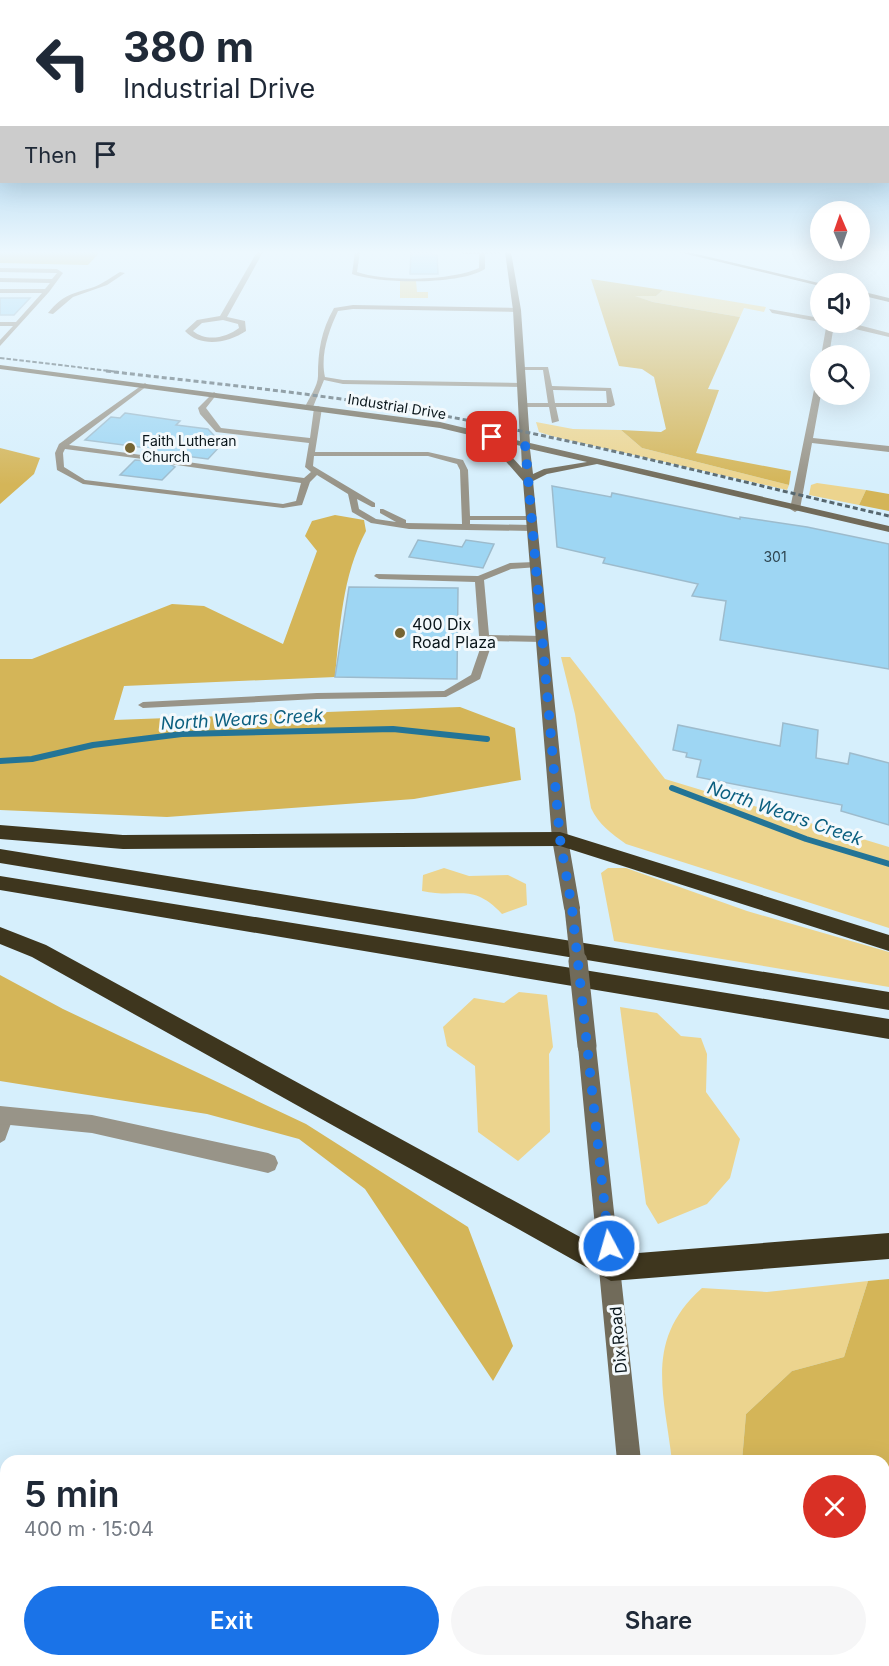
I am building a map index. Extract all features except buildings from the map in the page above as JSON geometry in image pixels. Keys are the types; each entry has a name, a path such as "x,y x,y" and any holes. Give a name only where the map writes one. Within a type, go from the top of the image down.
{"highway":[{"path":"0,832 123,842 560,839 889,943"},
{"path":"0,856 889,1001"},
{"path":"0,883 889,1029"},
{"path":"0,935 49,957 611,1269 889,1246"}],"main road":[{"name":"Dix Road","path":"518,330 531,523 560,839 572,908 628,1455"},
{"name":"Industrial Drive","path":"0,368 440,425 889,529"},
{"path":"469,432 498,447 528,480 544,472 601,462"}],"street":[{"path":"190,330 195,337 210,339 227,338 242,330"},
{"path":"870,330 889,335"},
{"path":"795,509 816,405"},
{"path":"810,440 889,449"},
{"path":"3,1115 92,1124 268,1162"}],"lane":[{"path":"0,344 13,330"},
{"path":"328,330 319,369 322,378 313,407 309,467 372,505"},
{"path":"520,368 546,368 555,421"},
{"path":"322,378 343,382 522,385"},
{"path":"145,386 62,446 59,453 60,468 83,482 283,506 299,503 306,481 316,471"},
{"path":"523,405 611,405 609,389 551,388"},
{"path":"214,394 202,408 219,430 312,441"},
{"path":"62,446 163,460"},
{"path":"310,454 428,454 460,462 464,470 466,522"},
{"path":"173,462 306,481"},
{"path":"352,494 355,510 374,521 409,526 466,522 531,523"},
{"path":"383,511 409,526"},
{"path":"379,576 479,579 510,566 535,565"},
{"path":"143,705 317,696 446,694 476,677 485,649 479,579"},
{"path":"484,638 542,639"},
{"path":"0,1135 3,1115"}],"shaded area":[{"path":"607,330 734,330 708,389 719,390 696,453 791,471 789,485 642,448 621,430 661,432 666,429 654,377 642,369 619,366"},
{"path":"536,422 573,429 621,430 642,448 789,485 787,490 555,437 539,432"},
{"path":"0,448 40,458 34,474 0,504"},
{"path":"817,483 866,490 859,505 809,495 811,485"},
{"path":"866,490 889,494 889,511 859,505"},
{"path":"335,515 364,520 366,531 352,566 343,602 335,677 124,686 114,720 460,707 515,728 521,780 414,799 167,817 0,810 0,659 32,659 172,604 204,606 283,644 317,551 305,536 312,521"},
{"path":"561,657 570,657 665,779 889,847 889,928 626,844 610,832 591,808 575,714"},
{"path":"444,868 469,876 508,875 526,884 527,905 502,914 482,898 473,895 422,891 423,875"},
{"path":"608,868 626,868 747,911 889,952 889,987 614,941 601,873"},
{"path":"0,975 63,1009 306,1124 468,1227 513,1346 493,1381 365,1189 299,1139 207,1114 0,1081"},
{"path":"519,992 547,995 553,1047 549,1054 550,1132 518,1161 478,1132 475,1066 447,1046 443,1027 474,998 504,1003"},
{"path":"620,1007 657,1013 681,1036 701,1038 707,1054 706,1092 740,1139 730,1178 707,1204 658,1224 646,1204"},
{"path":"889,1279 889,1455 743,1455 746,1414 792,1371 844,1357 868,1281"},
{"path":"868,1281 844,1357 792,1371 746,1414 743,1455 671,1455 662,1368 665,1347 672,1327 684,1308 702,1288 767,1292"}],"waterway":[{"name":"North Wears Creek","path":"0,761 32,759 93,745 182,734 393,729 487,739"},
{"name":"North Wears Creek","path":"672,788 806,839 889,864"}],"railway":[{"path":"0,358 119,372"},
{"path":"106,371 312,395 434,414 605,449 889,516"}],"place":[{"name":"Faith Lutheran Church","path":"130,448"},
{"name":"400 Dix Road Plaza","path":"400,633"}],"route":[{"path":"492,437 525,444 560,839 572,908 609,1246"}]}
